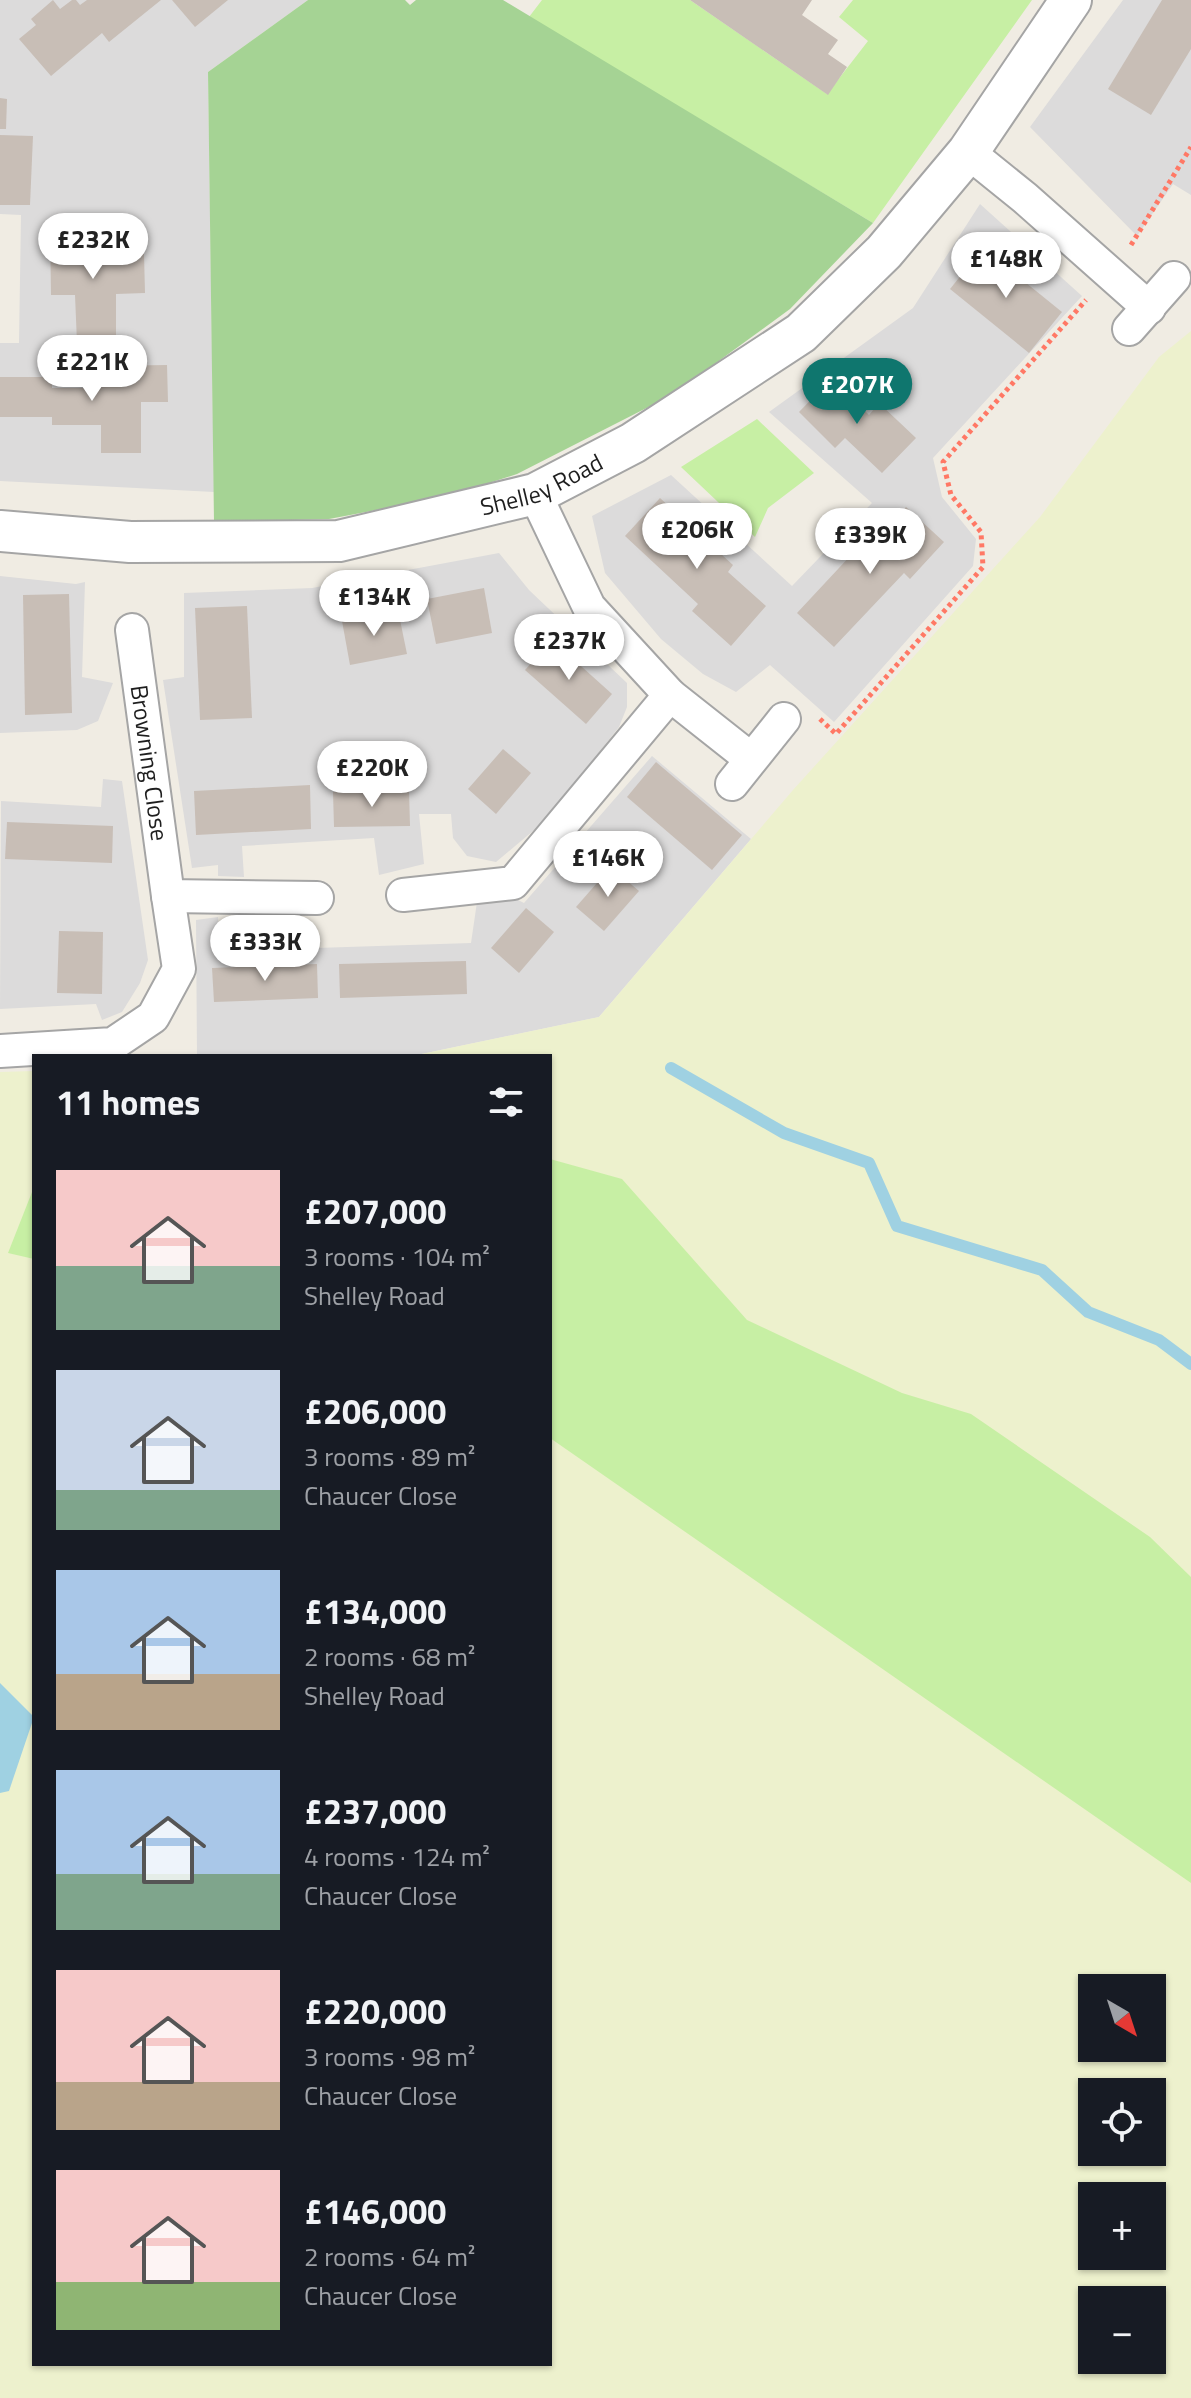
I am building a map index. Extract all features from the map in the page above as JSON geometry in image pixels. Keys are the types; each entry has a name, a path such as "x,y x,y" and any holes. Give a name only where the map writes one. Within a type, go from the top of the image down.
{"street":[{"name":"Shelley Road","path":"0,531 130,542 339,541 535,494 633,443 801,333 884,252 968,152 1071,0"},
{"path":"968,152 1109,272 1139,318 1174,278"},
{"path":"535,494 589,607 742,771 784,719"},
{"name":"Browning Close","path":"0,1051 113,1044 153,1017 179,969 132,630"},
{"path":"403,895 513,883 670,695"},
{"path":"168,896 317,898"}],"path":[{"path":"784,719 799,699 836,734 983,567 981,532 951,495 943,462 1131,245 1191,147"}],"shaded area":[{"path":"0,0 308,0 208,72 214,492 0,481 0,343 19,343 21,215 0,214"},
{"path":"1123,0 1191,0 1191,195 1173,184 1137,236 1030,127"},
{"path":"980,204 1082,296 933,458 942,497 976,539 973,566 834,722 770,665 736,692 703,674 661,639 605,573 592,516 671,475 792,586 872,503 769,412 913,308"},
{"path":"499,553 529,590 627,683 627,707 619,727 546,820 496,862 467,856 453,838 451,814 419,814 424,864 379,875 374,838 242,846 244,877 218,876 218,865 192,868 163,680 184,677 184,593 312,588"},
{"path":"0,576 76,584 85,582 82,677 113,683 98,721 77,730 0,733"},
{"path":"652,756 751,839 599,1017 422,1054 197,1054 196,920 218,917 220,951 471,943 477,902 512,897 524,903"},
{"path":"103,779 122,781 148,960 140,983 122,1012 102,1020 96,1004 0,1009 1,801 101,807"}],"green space":[{"path":"308,0 405,0 410,5 416,0 503,0 873,223 790,309 672,395 517,474 445,497 329,519 214,522 208,72"},
{"path":"542,0 690,0 827,94 868,41 839,17 853,0 1032,0 873,223 529,17"},
{"path":"1191,331 1191,2398 0,2398 0,1072 32,1071 32,2366 552,2366 552,1054 422,1054 599,1017 793,790 1040,517 1159,357"},
{"path":"757,419 814,473 768,508 755,537 681,467"},
{"path":"552,1160 622,1179 747,1320 902,1393 971,1414 1150,1537 1191,1577 1191,1883 552,1439"},
{"path":"32,1192 32,1259 8,1253"}],"water":[{"path":"0,1683 32,1715 32,1723 9,1791 0,1793"}],"building":[{"path":"53,0 60,9 72,0 80,5 87,0 161,0 109,42 102,33 51,76 19,39 36,25 31,19"},
{"path":"172,0 228,0 195,27"},
{"path":"690,0 812,0 802,15 838,40 828,54 847,67 828,95"},
{"path":"1162,0 1191,0 1191,49 1151,115 1108,89"},
{"path":"0,98 7,99 6,129 0,129"},
{"path":"0,135 33,136 30,205 0,205"},
{"path":"95,227 95,255 144,254 145,293 116,294 116,342 77,343 75,295 51,295 50,228"},
{"path":"983,248 1062,312 1029,353 950,289"},
{"path":"167,365 168,402 141,402 141,453 101,453 101,425 52,425 52,417 0,417 0,377 52,377 52,388 100,388 100,366"},
{"path":"832,378 869,415 879,403 916,438 882,473 845,438 835,448 799,412"},
{"path":"660,498 733,565 728,572 766,606 731,646 692,611 698,604 625,536"},
{"path":"906,507 944,542 910,579 904,573 834,647 797,613 866,539 873,545"},
{"path":"484,588 492,633 436,644 427,599"},
{"path":"69,594 72,713 25,715 23,595"},
{"path":"247,606 252,718 200,720 195,608"},
{"path":"398,610 407,654 350,665 342,621"},
{"path":"552,640 612,694 586,724 525,670"},
{"path":"503,749 531,773 496,814 468,789"},
{"path":"656,762 742,835 712,870 627,797"},
{"path":"310,785 311,829 196,835 194,791"},
{"path":"409,790 410,826 334,827 333,792"},
{"path":"7,822 113,826 112,863 5,859"},
{"path":"611,867 639,891 604,931 576,907"},
{"path":"526,908 554,932 519,973 491,948"},
{"path":"59,931 103,932 102,994 57,993"},
{"path":"466,961 467,994 340,998 339,964"},
{"path":"317,964 318,998 214,1002 212,968"}],"waterway":[{"path":"671,1068 784,1133 869,1163 897,1226 1042,1270 1088,1312 1159,1340 1191,1364"}]}
